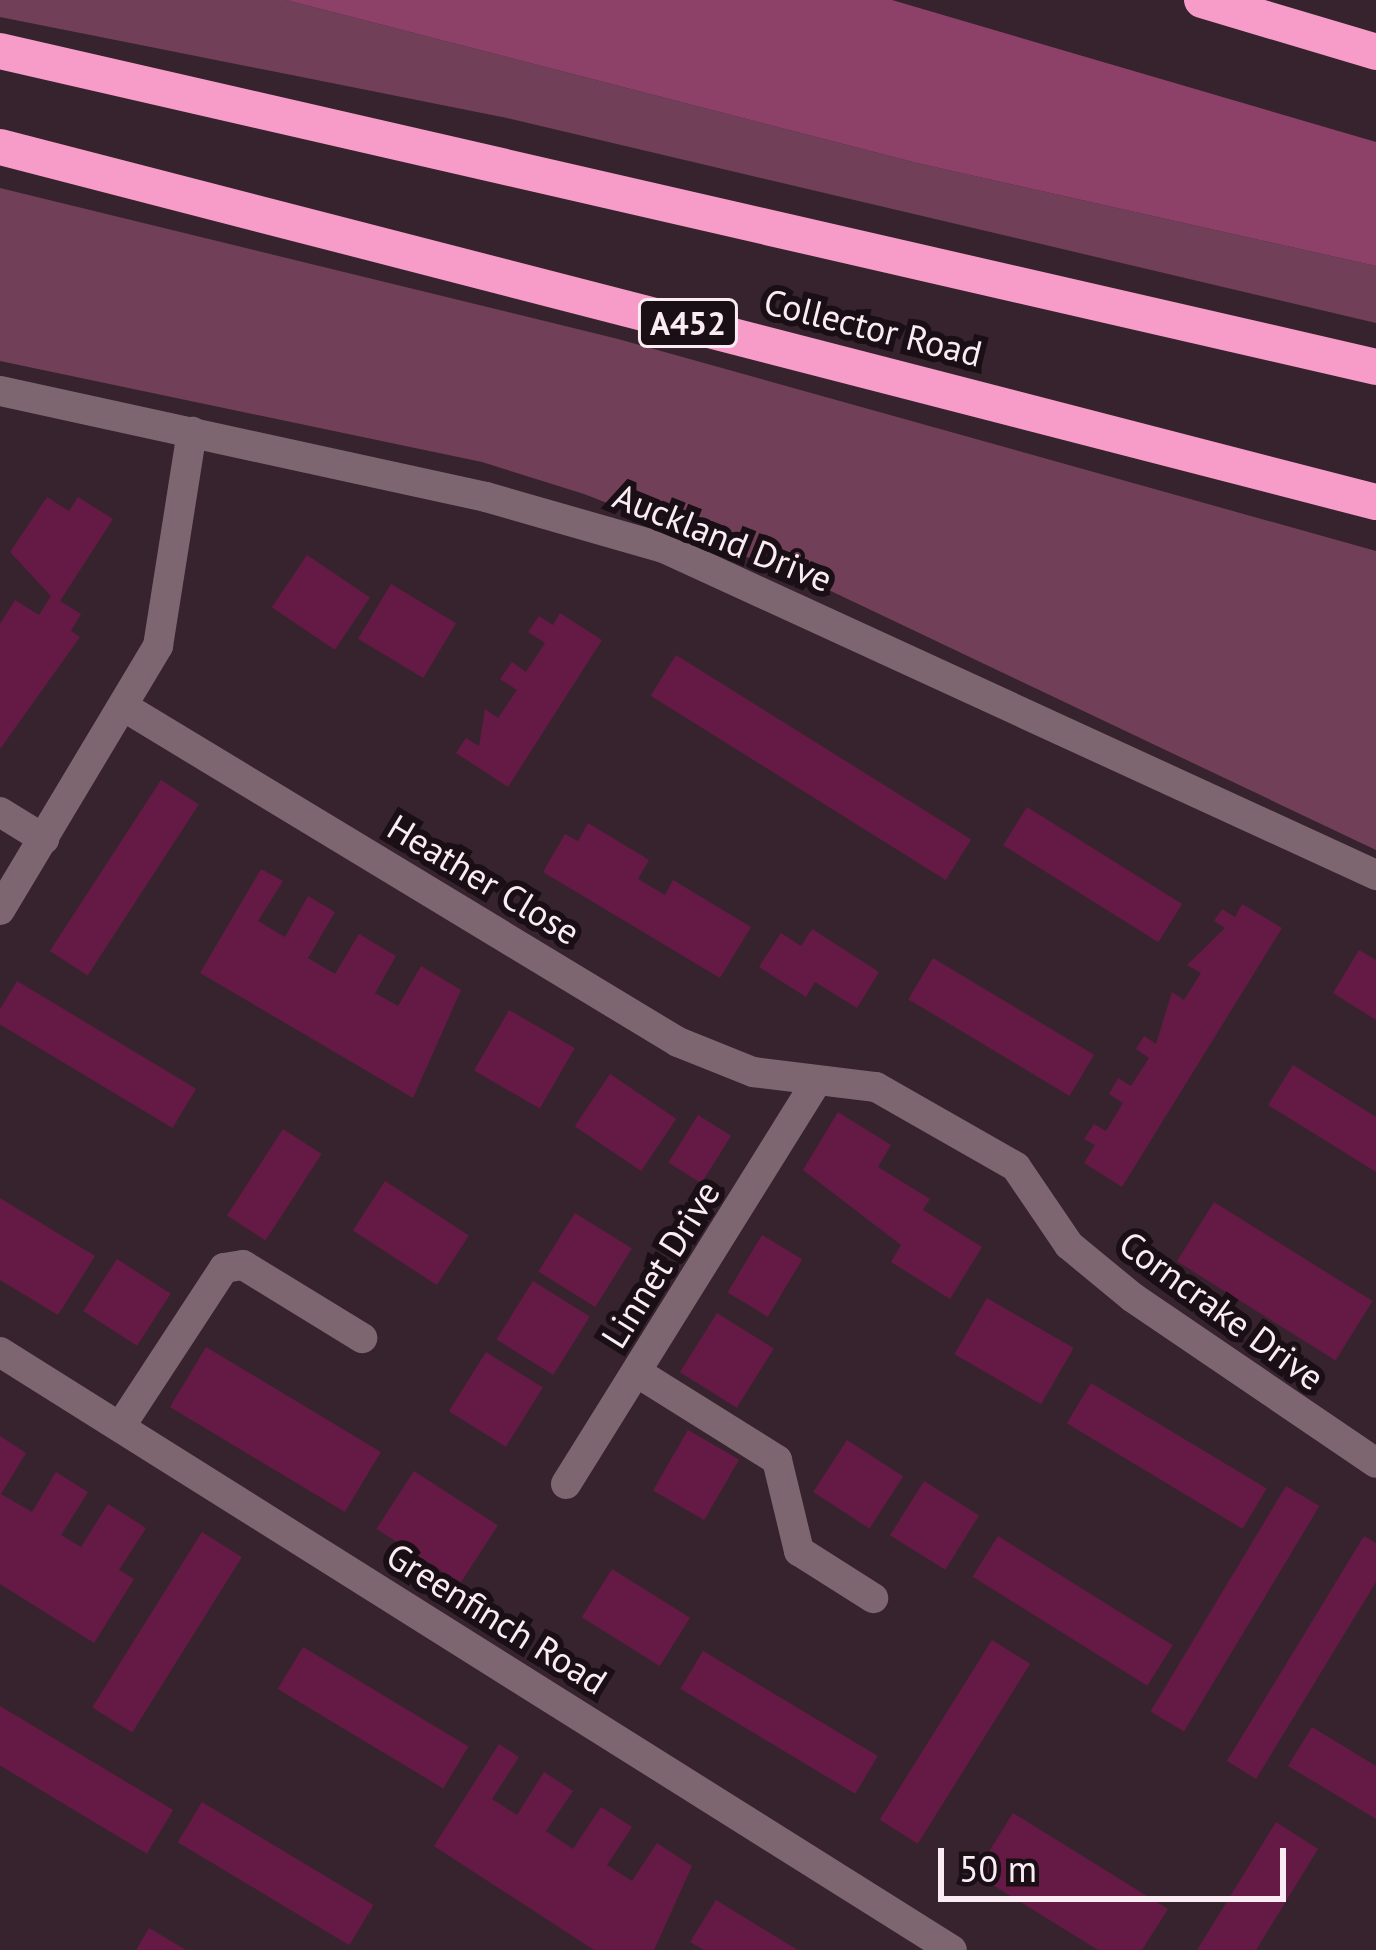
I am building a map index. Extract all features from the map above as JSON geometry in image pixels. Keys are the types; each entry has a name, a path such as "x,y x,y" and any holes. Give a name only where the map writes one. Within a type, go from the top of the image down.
{"highway":[{"path":"1202,0 1376,52"},
{"name":"Collector Road","path":"0,51 1376,367"},
{"name":"Collector Road","path":"0,147 1376,502"}],"street":[{"name":"Auckland Drive","path":"0,391 192,432 664,548 1376,875"},
{"path":"0,910 126,708 172,602 192,432"},
{"name":"Heather Close","path":"126,708 678,1042 753,1072 875,1087 1016,1167 1044,1199"},
{"path":"0,812 44,838"},
{"name":"Linnet Drive","path":"566,1484 817,1081"},
{"name":"Corncrake Drive","path":"1044,1199 1069,1245 1132,1297 1376,1463"},
{"path":"120,1427 224,1268 242,1265 362,1338"},
{"name":"Greenfinch Road","path":"0,1352 952,1950"},
{"path":"638,1373 777,1460 799,1551 873,1598"}],"shaded area":[{"path":"0,0 286,0 917,163 1376,266 1376,323 507,118 0,17"},
{"path":"286,0 892,0 1376,142 1376,266 917,163"},
{"path":"0,188 618,339 1376,551 1376,850 812,582 584,494 482,462 0,361"}],"building":[{"path":"47,497 69,511 78,497 113,519 60,601 81,614 71,631 80,637 0,749 0,624 15,600 39,615 51,596 10,552"},
{"path":"307,555 370,597 335,650 272,607"},
{"path":"391,584 456,623 423,678 358,639"},
{"path":"560,613 602,640 508,787 456,753 466,738 479,746 485,709 498,718 517,690 500,679 512,662 526,672 545,643 528,632 539,616 553,625"},
{"path":"676,655 971,839 946,880 651,696"},
{"path":"161,780 199,805 88,976 50,951"},
{"path":"1027,807 1182,904 1158,942 1003,845"},
{"path":"588,823 649,860 638,879 665,895 673,880 751,927 720,978 543,872 565,834 578,841"},
{"path":"261,869 283,881 258,921 285,937 308,896 335,912 308,958 335,974 359,934 396,956 375,993 398,1006 421,966 461,990 413,1098 200,973"},
{"path":"1242,904 1282,928 1122,1187 1084,1163 1095,1145 1084,1139 1094,1124 1106,1131 1123,1103 1109,1094 1118,1078 1131,1086 1149,1058 1136,1049 1144,1036 1156,1044 1172,992 1184,1000 1201,973 1187,965 1225,928 1214,921 1222,909 1235,917"},
{"path":"812,929 879,972 857,1008 815,982 806,997 759,967 781,933 801,946"},
{"path":"1359,950 1376,960 1376,1020 1333,993"},
{"path":"933,958 1094,1055 1069,1096 908,999"},
{"path":"17,981 196,1089 172,1128 0,1024 0,1009"},
{"path":"509,1010 575,1048 540,1109 474,1071"},
{"path":"1293,1065 1376,1117 1376,1172 1268,1105"},
{"path":"610,1074 676,1119 641,1171 575,1126"},
{"path":"838,1112 891,1145 878,1167 930,1199 923,1210 982,1247 950,1299 891,1262 901,1245 803,1170"},
{"path":"698,1115 731,1136 701,1183 668,1162"},
{"path":"283,1129 322,1154 265,1240 227,1215"},
{"path":"385,1181 469,1235 437,1285 353,1230"},
{"path":"0,1198 95,1256 58,1315 0,1280"},
{"path":"1214,1202 1373,1301 1335,1360 1177,1261"},
{"path":"575,1213 632,1249 595,1307 538,1272"},
{"path":"762,1235 802,1259 768,1317 727,1292"},
{"path":"117,1259 171,1294 137,1346 83,1311"},
{"path":"533,1281 590,1317 553,1375 496,1340"},
{"path":"987,1298 1074,1348 1041,1404 954,1354"},
{"path":"717,1313 774,1349 737,1408 680,1372"},
{"path":"206,1347 381,1452 345,1512 170,1407"},
{"path":"486,1352 543,1388 506,1447 449,1411"},
{"path":"1091,1383 1267,1489 1243,1529 1067,1423"},
{"path":"688,1430 739,1460 704,1520 653,1491"},
{"path":"0,1436 26,1453 1,1494 32,1512 56,1472 88,1492 61,1535 81,1547 108,1504 146,1528 119,1570 134,1579 94,1643 0,1584"},
{"path":"847,1440 903,1476 869,1528 813,1492"},
{"path":"414,1471 498,1525 460,1583 376,1529"},
{"path":"924,1481 979,1515 945,1570 890,1535"},
{"path":"1286,1486 1319,1506 1184,1732 1151,1711"},
{"path":"202,1532 242,1557 132,1732 92,1708"},
{"path":"998,1536 1173,1645 1147,1686 973,1577"},
{"path":"1364,1536 1376,1543 1376,1582 1256,1779 1227,1761"},
{"path":"612,1569 690,1618 660,1666 582,1617"},
{"path":"992,1640 1030,1664 918,1844 880,1820"},
{"path":"303,1647 468,1746 443,1788 278,1689"},
{"path":"703,1651 878,1756 855,1794 680,1689"},
{"path":"0,1706 173,1810 147,1854 0,1765"},
{"path":"1312,1727 1376,1766 1376,1819 1288,1766"},
{"path":"499,1744 519,1757 492,1799 517,1815 544,1772 573,1791 546,1831 573,1849 601,1807 632,1827 607,1865 632,1881 657,1843 692,1866 654,1950 594,1950 434,1846"},
{"path":"202,1802 373,1905 349,1945 178,1842"},
{"path":"1013,1813 1168,1909 1142,1950 1098,1950 975,1874"},
{"path":"1276,1822 1318,1849 1256,1950 1197,1950"},
{"path":"716,1900 798,1950 704,1950 690,1942"},
{"path":"149,1928 186,1950 136,1950"}]}
